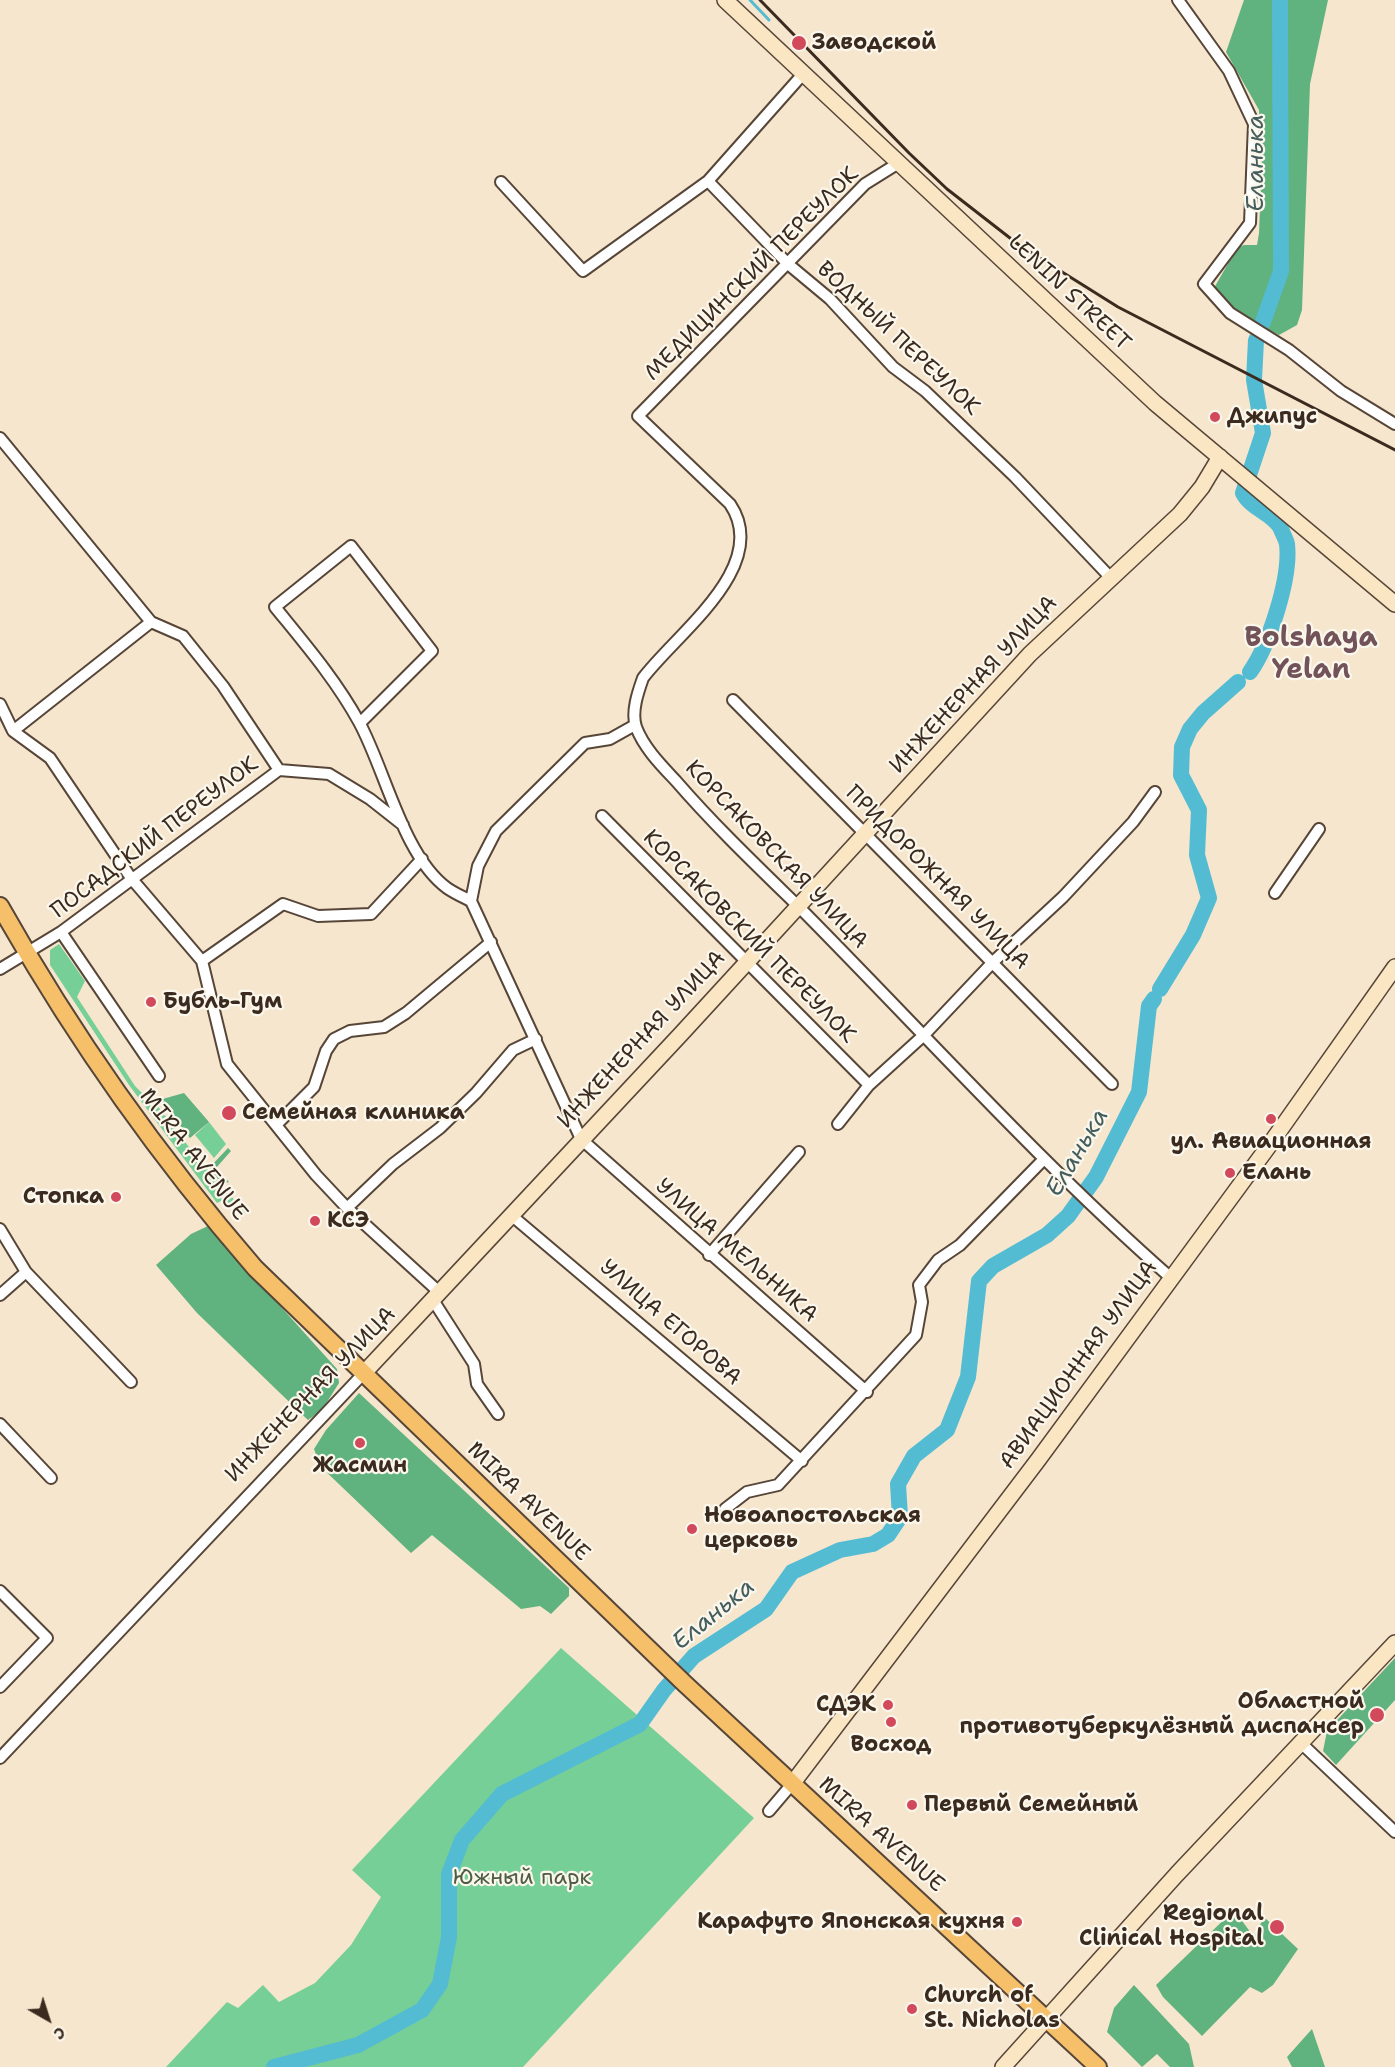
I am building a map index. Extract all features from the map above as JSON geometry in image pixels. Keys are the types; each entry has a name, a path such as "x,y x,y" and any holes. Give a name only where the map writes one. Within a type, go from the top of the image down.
{"main road":[{"name":"MIRA AVENUE","path":"0,906 82,1045 195,1199 255,1268 684,1683 1098,2067"}],"street":[{"name":"LENIN STREET","path":"725,0 897,164 1155,403 1395,604"},
{"path":"1178,0 1229,71 1254,124 1250,223 1204,284 1230,313 1289,350 1341,391 1395,424"},
{"path":"501,182 583,271 708,182 803,74"},
{"name":"МЕДИЦИНСКИЙ ПЕРЕУЛОК","path":"635,725 638,692 643,678 729,578 740,553 741,538 736,513 730,504 638,416 865,184 897,164"},
{"name":"ВОДНЫЙ ПЕРЕУЛОК","path":"708,182 788,264 830,299 892,367 925,391 1015,477 1110,577"},
{"path":"0,438 151,622 183,636 223,686 279,770"},
{"name":"ИНЖЕНЕРНАЯ УЛИЦА","path":"0,1758 681,1034 744,962 936,759 1030,654 1180,514 1202,488 1220,457"},
{"name":"ПОСАДСКИЙ ПЕРЕУЛОК","path":"360,723 432,651 351,546 275,607 329,673 360,723 403,825 422,859 446,887 471,901"},
{"path":"13,730 151,622"},
{"name":"ПРИДОРОЖНАЯ УЛИЦА","path":"734,700 866,831 1112,1084"},
{"path":"0,704 13,730 50,758 131,878 202,961 227,1064 347,1208 436,1296 474,1364 477,1384 498,1414"},
{"path":"581,1139 471,901 478,866 496,831 585,743 610,739 635,725"},
{"name":"КОРСАКОВСКАЯ УЛИЦА","path":"635,725 647,747 718,830 798,907 1103,1218 1171,1278"},
{"name":"ПОСАДСКИЙ ПЕРЕУЛОК","path":"0,969 61,932 279,770 329,774 370,799 403,825"},
{"path":"838,1124 868,1084 924,1035 993,962 1063,897 1134,822 1155,792"},
{"name":"КОРСАКОВСКИЙ ПЕРЕУЛОК","path":"602,816 744,962 868,1084"},
{"path":"1275,892 1319,829"},
{"path":"202,961 283,904 318,916 371,914 422,859"},
{"path":"61,932 159,1076"},
{"path":"276,1125 314,1087 326,1051 334,1039 350,1031 384,1027 406,1013 491,942"},
{"name":"АВИАЦИОННАЯ УЛИЦА","path":"792,1784 1031,1469 1268,1147 1395,967"},
{"path":"347,1208 393,1164 440,1128 476,1093 513,1050 536,1039"},
{"name":"УЛИЦА МЕЛЬНИКА","path":"581,1139 709,1255 867,1392"},
{"path":"709,1255 799,1152"},
{"path":"725,1509 747,1492 778,1485 867,1392 916,1335 922,1302 918,1285 938,1260 960,1245 1044,1159"},
{"name":"УЛИЦА ЕГОРОВА","path":"511,1215 802,1461"},
{"path":"0,1229 26,1272 131,1382"},
{"path":"0,1295 26,1272"},
{"path":"0,1424 51,1478"},
{"path":"0,1591 47,1638 0,1687"},
{"path":"1003,2067 1177,1874 1395,1643"},
{"path":"1302,1744 1395,1832"},
{"path":"769,1812 792,1784"}],"green space":[{"path":"1244,0 1328,0 1310,84 1302,310 1297,325 1279,335 1252,321 1214,288 1237,248 1244,245 1257,245 1259,233 1262,158 1259,110 1226,52"},
{"path":"59,944 85,981 77,997 135,1086 150,1096 195,1155 245,1212 243,1215 238,1215 225,1199 217,1203 129,1085 50,965 50,950"},
{"path":"184,1093 209,1122 190,1138 159,1100"},
{"path":"209,1122 226,1144 214,1158 195,1135"},
{"path":"228,1148 231,1151 216,1168 229,1182 222,1184 209,1168"},
{"path":"208,1226 337,1369 339,1383 322,1410 308,1420 197,1313 156,1265 191,1234"},
{"path":"359,1393 569,1588 569,1596 551,1614 540,1606 521,1609 432,1535 411,1553 320,1466 314,1449 326,1430"},
{"name":"Южный парк","path":"561,1648 754,1818 523,2067 166,2067 227,2002 238,2008 263,1985 279,2002 315,1983 351,1945 381,1897 352,1870"},
{"path":"1395,1658 1395,1700 1336,1765 1323,1751 1327,1731"},
{"path":"1234,1910 1254,1937 1264,1917 1298,1949 1273,1985 1262,1993 1250,1987 1202,2036 1163,1997 1156,1985"},
{"path":"1134,1985 1189,2044 1194,2067 1170,2067 1157,2054 1142,2067 1107,2032 1114,2008"},
{"path":"1312,2029 1325,2067 1292,2067 1287,2057"}],"waterway":[{"path":"750,0 769,20"},
{"name":"Еланька","path":"1263,322 1281,271 1280,0"},
{"name":"Еланька","path":"1250,672 1264,645 1277,611 1286,575 1287,558 1287,544 1280,527 1272,518 1251,503 1243,493 1263,433 1254,380 1256,340"},
{"name":"Еланька","path":"1160,989 1193,935 1209,898 1197,855 1199,810 1181,775 1182,747 1190,729 1203,713 1238,682"},
{"name":"Еланька","path":"274,2067 358,2045 422,2010 440,1984 449,1937 449,1874 462,1840 502,1794 640,1724 664,1690 694,1656 766,1609 792,1572 840,1550 873,1544 888,1535 900,1517 898,1484 914,1456 947,1430 968,1377 979,1281 993,1266 1047,1235 1068,1216 1096,1177 1139,1092 1149,1006 1154,999"}],"railway":[{"path":"760,0 947,189 1019,245 1118,307 1395,450"}],"place":[{"name":"Заводской","path":"799,43"},
{"name":"Джипус","path":"1215,417"},
{"name":"Бубль-Гум","path":"151,1002"},
{"name":"Семейная клиника","path":"229,1113"},
{"name":"ул. Авиационная","path":"1271,1119"},
{"name":"Елань","path":"1230,1173"},
{"name":"Стопка","path":"116,1197"},
{"name":"КСЭ","path":"315,1221"},
{"name":"Жасмин","path":"360,1443"},
{"name":"Новоапостольская церковь","path":"692,1529"},
{"name":"СДЭК","path":"888,1705"},
{"name":"Областной противотуберкулёзный диспансер","path":"1377,1715"},
{"name":"Восход","path":"891,1722"},
{"name":"Первый Семейный","path":"912,1805"},
{"name":"Карафуто Японская кухня","path":"1017,1922"},
{"name":"Regional Clinical Hospital","path":"1277,1927"},
{"name":"Church of St. Nicholas","path":"912,2009"}],"district":[{"name":"Bolshaya Yelan","path":"1311,655"}]}
